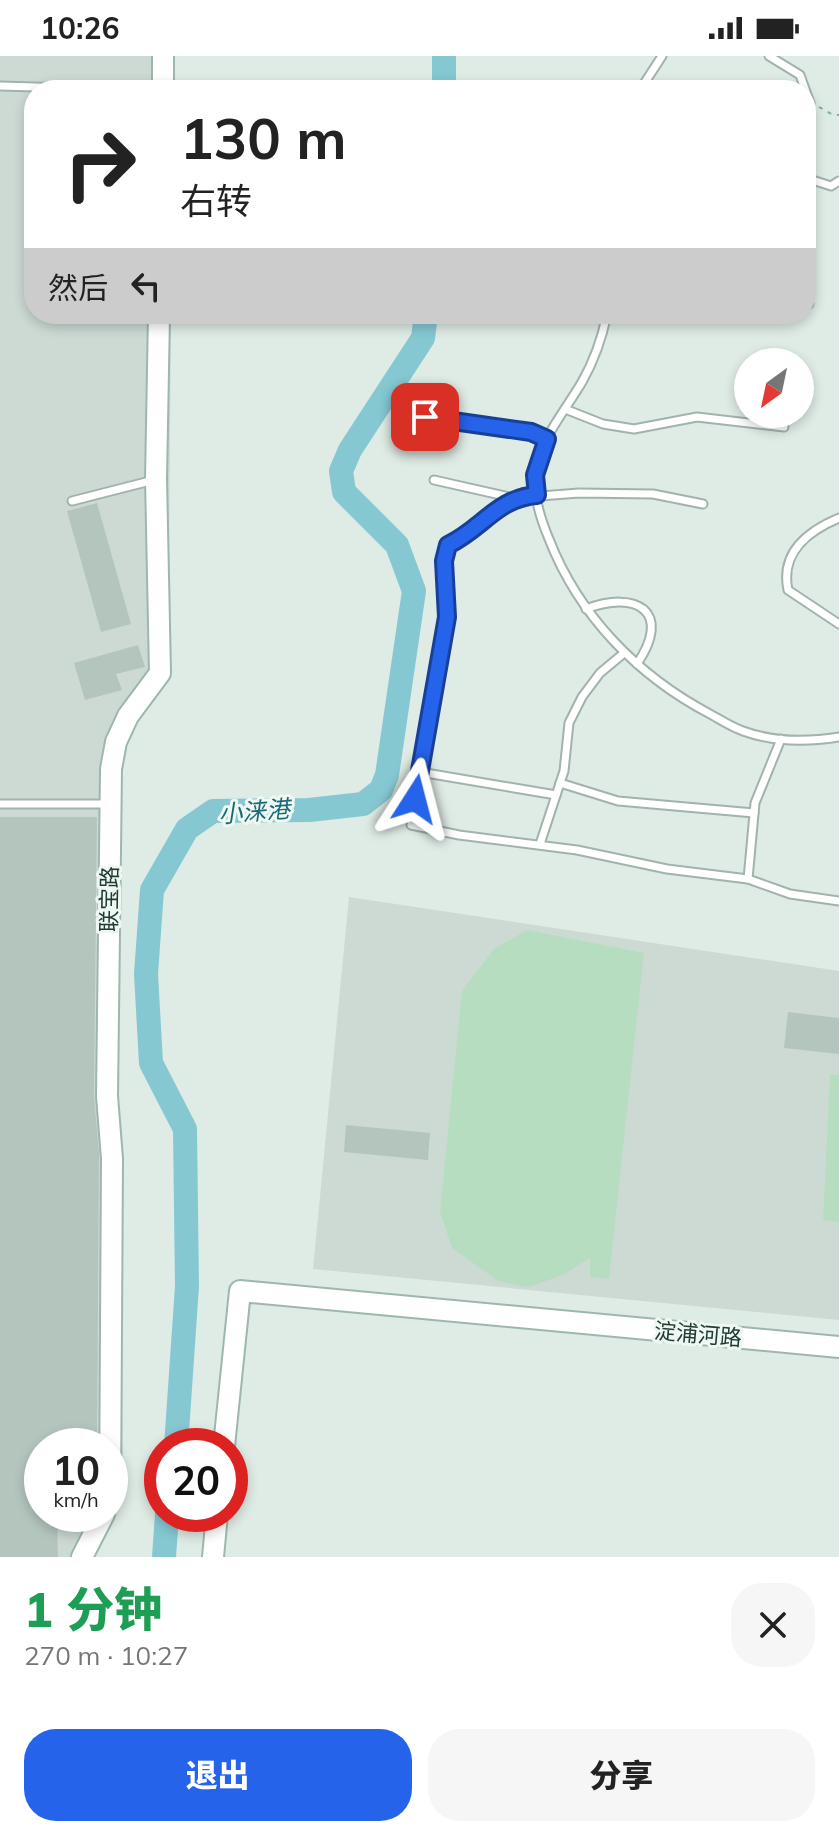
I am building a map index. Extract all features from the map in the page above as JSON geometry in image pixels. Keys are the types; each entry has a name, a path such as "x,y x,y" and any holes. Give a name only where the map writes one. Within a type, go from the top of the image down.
{"street":[{"path":"163,56 163,80"},
{"name":"联宝路","path":"110,1428 112,1159 107,1096 110,804 116,742 128,716 160,673 156,479 159,324"},
{"name":"淀浦河路","path":"226,1428 240,1291 839,1347"},
{"path":"82,1557 95,1532"},
{"path":"213,1557 215,1532"}],"lane":[{"path":"646,80 662,56"},
{"path":"769,56 800,75 802,80"},
{"path":"0,86 24,87"},
{"path":"816,181 831,186 839,181"},
{"path":"605,324 584,379 547,439 535,475 540,516 559,565 586,609 624,653 685,701 742,731 781,739 838,738"},
{"path":"565,409 603,424 634,429 707,417 734,421"},
{"path":"425,417 531,432 547,439"},
{"path":"72,501 156,479"},
{"path":"434,480 514,498 653,494 703,504"},
{"path":"514,498 462,538 448,545 444,561 447,617 411,825 459,835 540,844 667,869 748,879 790,894 839,901"},
{"path":"839,518 804,537 788,561 785,576 788,590 839,624"},
{"path":"586,609 604,602 622,602 641,608 652,619 654,632 637,664"},
{"path":"540,844 560,783 569,723 582,697 600,673 624,653"},
{"path":"748,879 754,813 765,774 781,739"},
{"path":"420,772 556,795"},
{"path":"560,783 618,801 754,813"},
{"path":"0,804 110,804"}],"path":[{"path":"816,106 839,115"}],"shaded area":[{"path":"0,56 172,56 172,80 24,80 24,324 171,324 168,677 135,724 125,746 118,783 112,1097 121,1130 123,1428 24,1428 24,1532 107,1532 93,1557 0,1557"},
{"path":"349,897 839,971 839,1320 313,1269"}],"green space":[{"path":"527,930 644,953 609,1279 590,1277 590,1258 565,1274 535,1285 526,1287 498,1281 452,1248 440,1212 462,991 494,949"},
{"path":"830,1074 839,1075 839,1222 823,1220"}],"building":[{"path":"97,503 131,624 101,632 67,511"},
{"path":"138,645 145,667 116,674 122,690 85,700 74,663"},
{"path":"0,817 97,817 94,1096 99,1154 97,1428 24,1428 24,1532 57,1532 58,1557 0,1557"},
{"path":"788,1012 839,1018 839,1054 784,1048"},
{"path":"346,1125 430,1133 428,1160 344,1152"}],"waterway":[{"name":"小涞港","path":"444,56 444,80"},
{"name":"小涞港","path":"177,1428 187,1286 185,1129 151,1063 146,974 152,890 187,829 213,811 309,810 363,804 381,790 387,775 414,591 397,545 344,492 341,471 350,450 423,338 425,324"},
{"name":"小涞港","path":"164,1557 166,1532"}],"route":[{"path":"415,799 447,617 444,561 448,545 462,538 514,498 537,495 535,475 547,439 531,432 425,417"}]}
